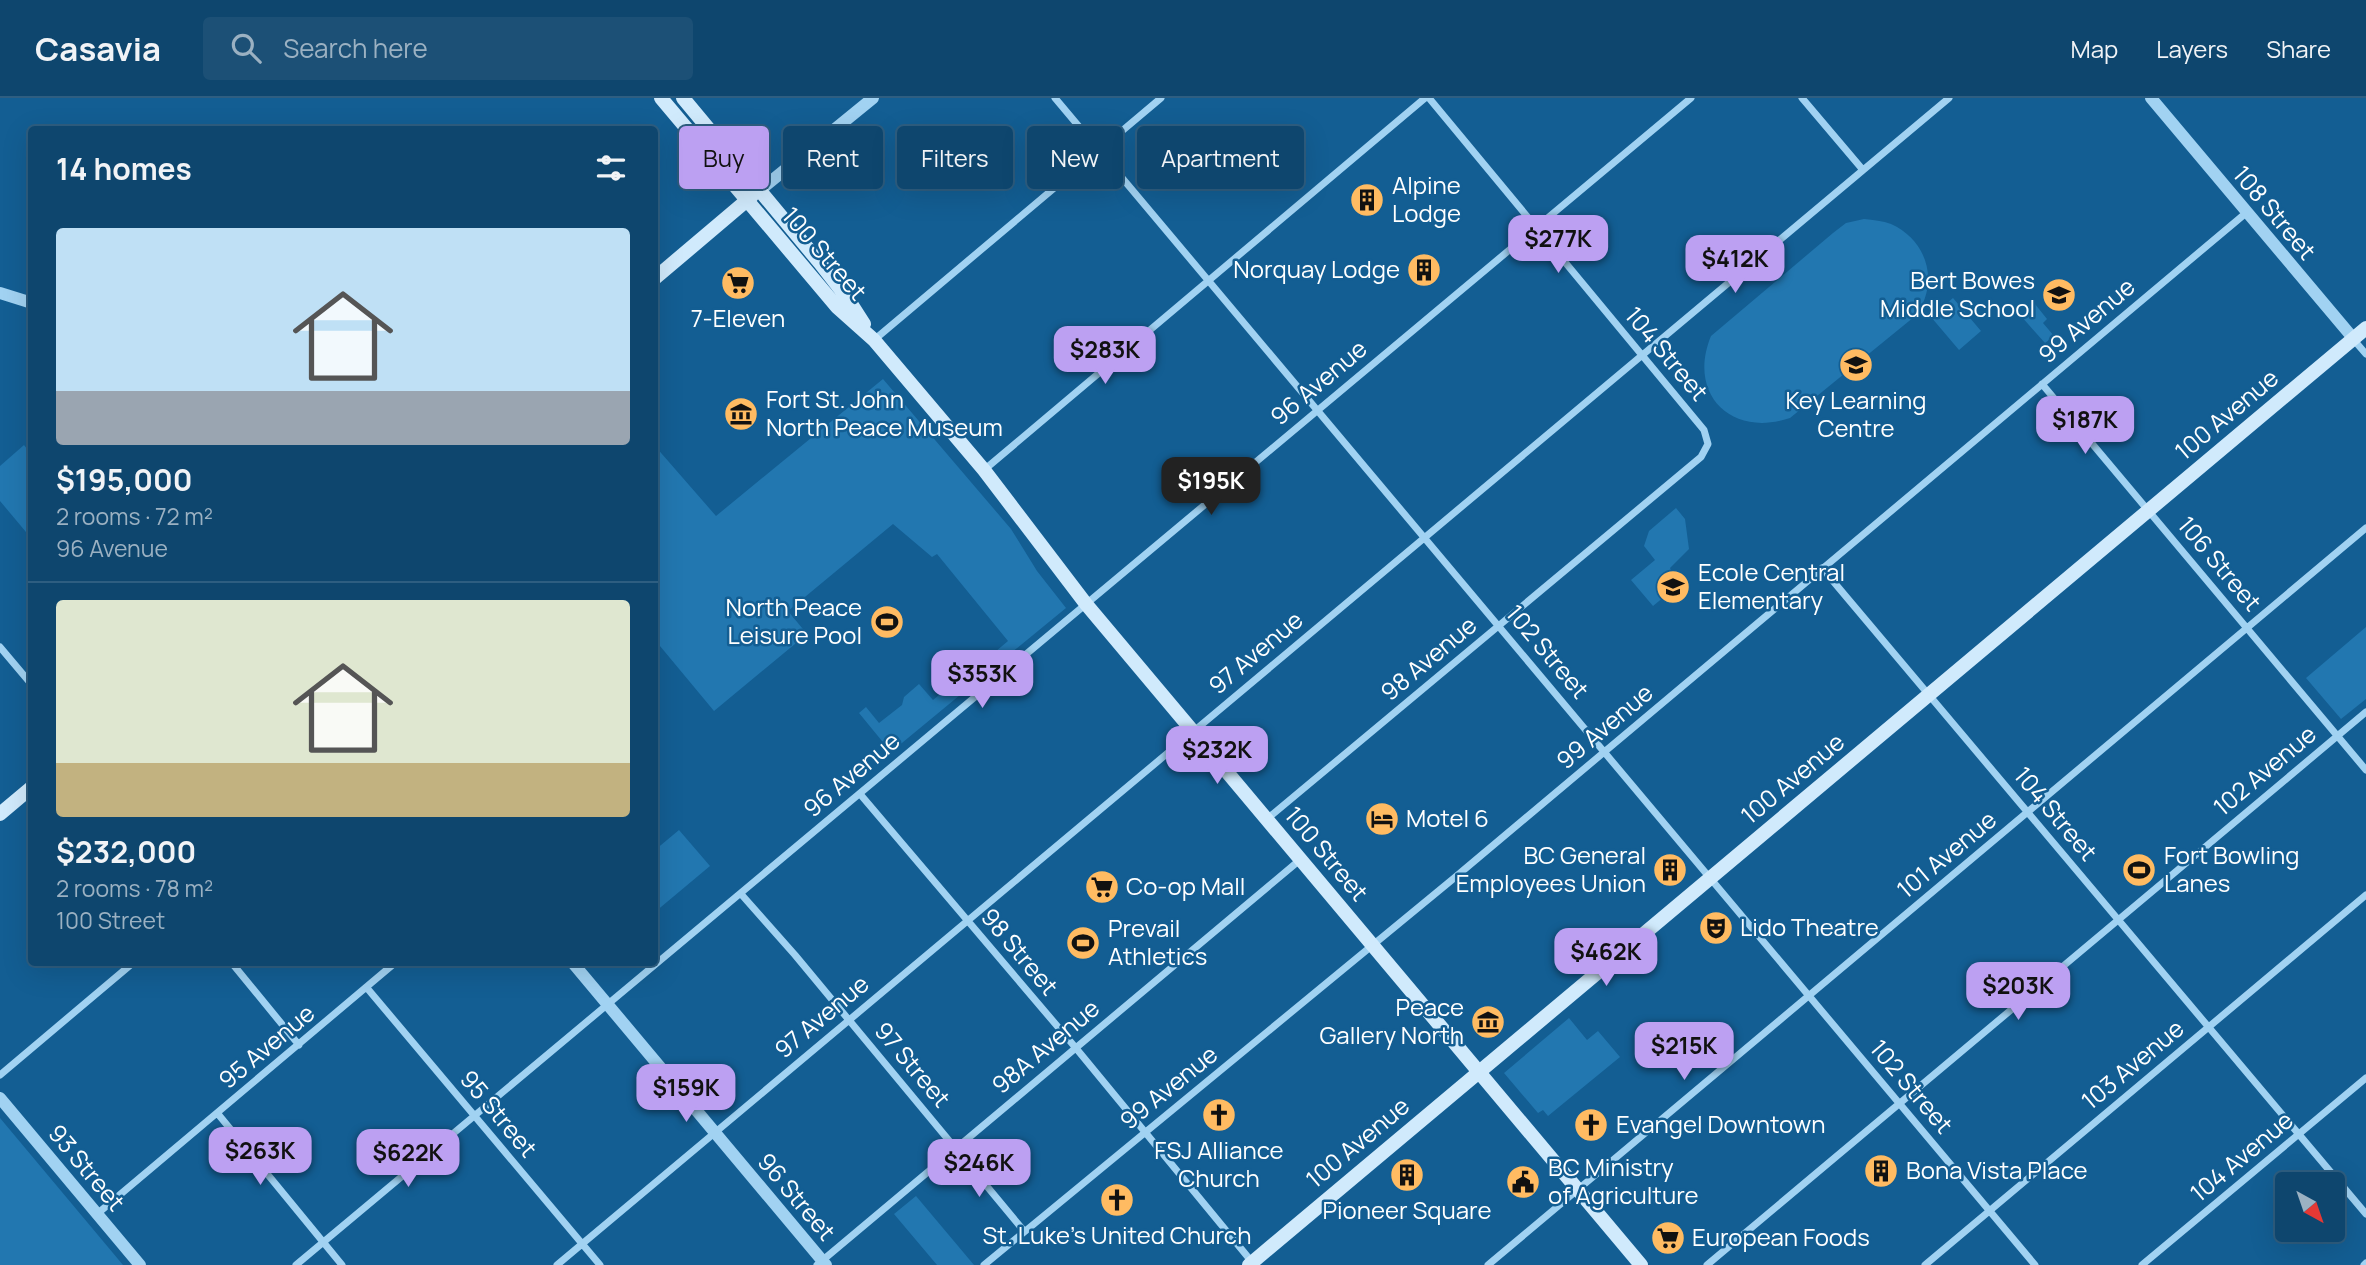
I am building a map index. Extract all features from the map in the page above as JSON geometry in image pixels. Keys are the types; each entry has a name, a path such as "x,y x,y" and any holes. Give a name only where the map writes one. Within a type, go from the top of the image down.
{"main road":[{"name":"100 Street","path":"661,98 837,307 874,340"},
{"path":"673,98 681,108 702,121"},
{"name":"100 Street","path":"683,98 848,299 874,340 984,470 1086,604 1641,1265"},
{"path":"658,276 760,190"},
{"name":"100 Avenue","path":"1252,1264 2366,328"},
{"path":"0,814 28,790"}],"street":[{"path":"760,190 873,98"},
{"name":"102 Street","path":"1055,98 1079,126"},
{"path":"1123,130 1161,98"},
{"path":"984,470 1427,98"},
{"name":"104 Street","path":"1427,98 1704,430 1708,444"},
{"name":"96 Avenue","path":"658,962 1691,98"},
{"path":"1802,98 1863,170"},
{"name":"97 Avenue","path":"557,1265 1949,98"},
{"name":"108 Street","path":"2151,98 2366,354"},
{"name":"102 Street","path":"1123,178 2035,1265"},
{"path":"874,340 1054,189"},
{"name":"99 Avenue","path":"984,1265 1373,946 2246,213"},
{"path":"0,293 28,302"},
{"name":"106 Street","path":"2042,384 2366,770"},
{"name":"98 Avenue","path":"1267,819 1701,457 1708,444"},
{"name":"101 Avenue","path":"1488,1265 2366,528"},
{"name":"104 Street","path":"1822,568 2366,1214"},
{"path":"0,647 28,680"},
{"name":"102 Avenue","path":"1707,1265 2366,712"},
{"name":"98 Street","path":"860,794 1075,1047 1252,1264"},
{"name":"98A Avenue","path":"821,1264 1301,859"},
{"name":"97 Street","path":"741,894 849,1019 1024,1231"},
{"name":"103 Avenue","path":"1925,1265 2366,895"},
{"path":"0,1075 129,966"},
{"path":"234,966 299,1045"},
{"name":"95 Avenue","path":"97,1214 392,966"},
{"name":"96 Street","path":"575,966 821,1264"},
{"name":"96 Avenue","path":"296,1265 653,966"},
{"name":"95 Street","path":"367,988 600,1265"},
{"name":"104 Avenue","path":"2143,1265 2366,1078"},
{"name":"93 Street","path":"0,1098 140,1265"},
{"path":"218,1114 342,1265"}],"shaded area":[{"path":"1864,219 1891,224 1914,241 1922,253 1928,278 1927,292 1914,317 1790,418 1769,423 1749,422 1733,416 1719,406 1710,393 1705,376 1705,357 1711,336 1846,223"},
{"path":"1953,298 1981,331 1959,350 1931,317"},
{"path":"2035,304 2047,319 2043,323 2054,336 2045,343 2021,316"},
{"path":"883,379 1011,529 1037,571 1066,608 989,671 982,663 1008,641 937,554 932,557 893,524 788,611 807,634 714,711 658,644 658,449 716,516"},
{"path":"24,445 28,450 28,534 0,501 0,466"},
{"path":"1676,508 1685,519 1689,549 1670,568 1677,582 1676,587 1653,606 1631,580 1655,560 1644,546 1649,531"},
{"path":"2366,627 2366,699 2341,719 2306,678"},
{"path":"968,671 972,671 977,681 891,752 859,713 866,707 879,723 902,705 904,697 919,684 933,700"},
{"path":"679,830 710,866 658,909 658,848"},
{"path":"1569,1018 1587,1040 1598,1031 1620,1057 1548,1116 1543,1110 1538,1113 1504,1073"},
{"path":"0,1118 123,1265 0,1265"},
{"path":"916,1196 974,1265 937,1265 894,1214"}],"place":[{"name":"Alpine Lodge","path":"1367,200"},
{"name":"Norquay Lodge","path":"1424,270"},
{"name":"7-Eleven","path":"738,283"},
{"name":"Bert Bowes Middle School","path":"2059,295"},
{"name":"Key Learning Centre","path":"1856,365"},
{"name":"Fort St. John North Peace Museum","path":"741,414"},
{"name":"Ecole Central Elementary","path":"1673,587"},
{"name":"North Peace Leisure Pool","path":"887,622"},
{"name":"Motel 6","path":"1382,819"},
{"name":"BC General Employees Union","path":"1670,870"},
{"name":"Fort Bowling Lanes","path":"2139,870"},
{"name":"Co-op Mall","path":"1102,887"},
{"name":"Lido Theatre","path":"1716,928"},
{"name":"Prevail Athletics","path":"1083,943"},
{"name":"Peace Gallery North","path":"1488,1022"},
{"name":"FSJ Alliance Church","path":"1219,1115"},
{"name":"Evangel Downtown","path":"1591,1125"},
{"name":"Bona Vista Place","path":"1881,1171"},
{"name":"Pioneer Square","path":"1407,1175"},
{"name":"BC Ministry of Agriculture","path":"1523,1182"},
{"name":"St. Luke's United Church","path":"1117,1200"},
{"name":"European Foods","path":"1668,1238"}]}
